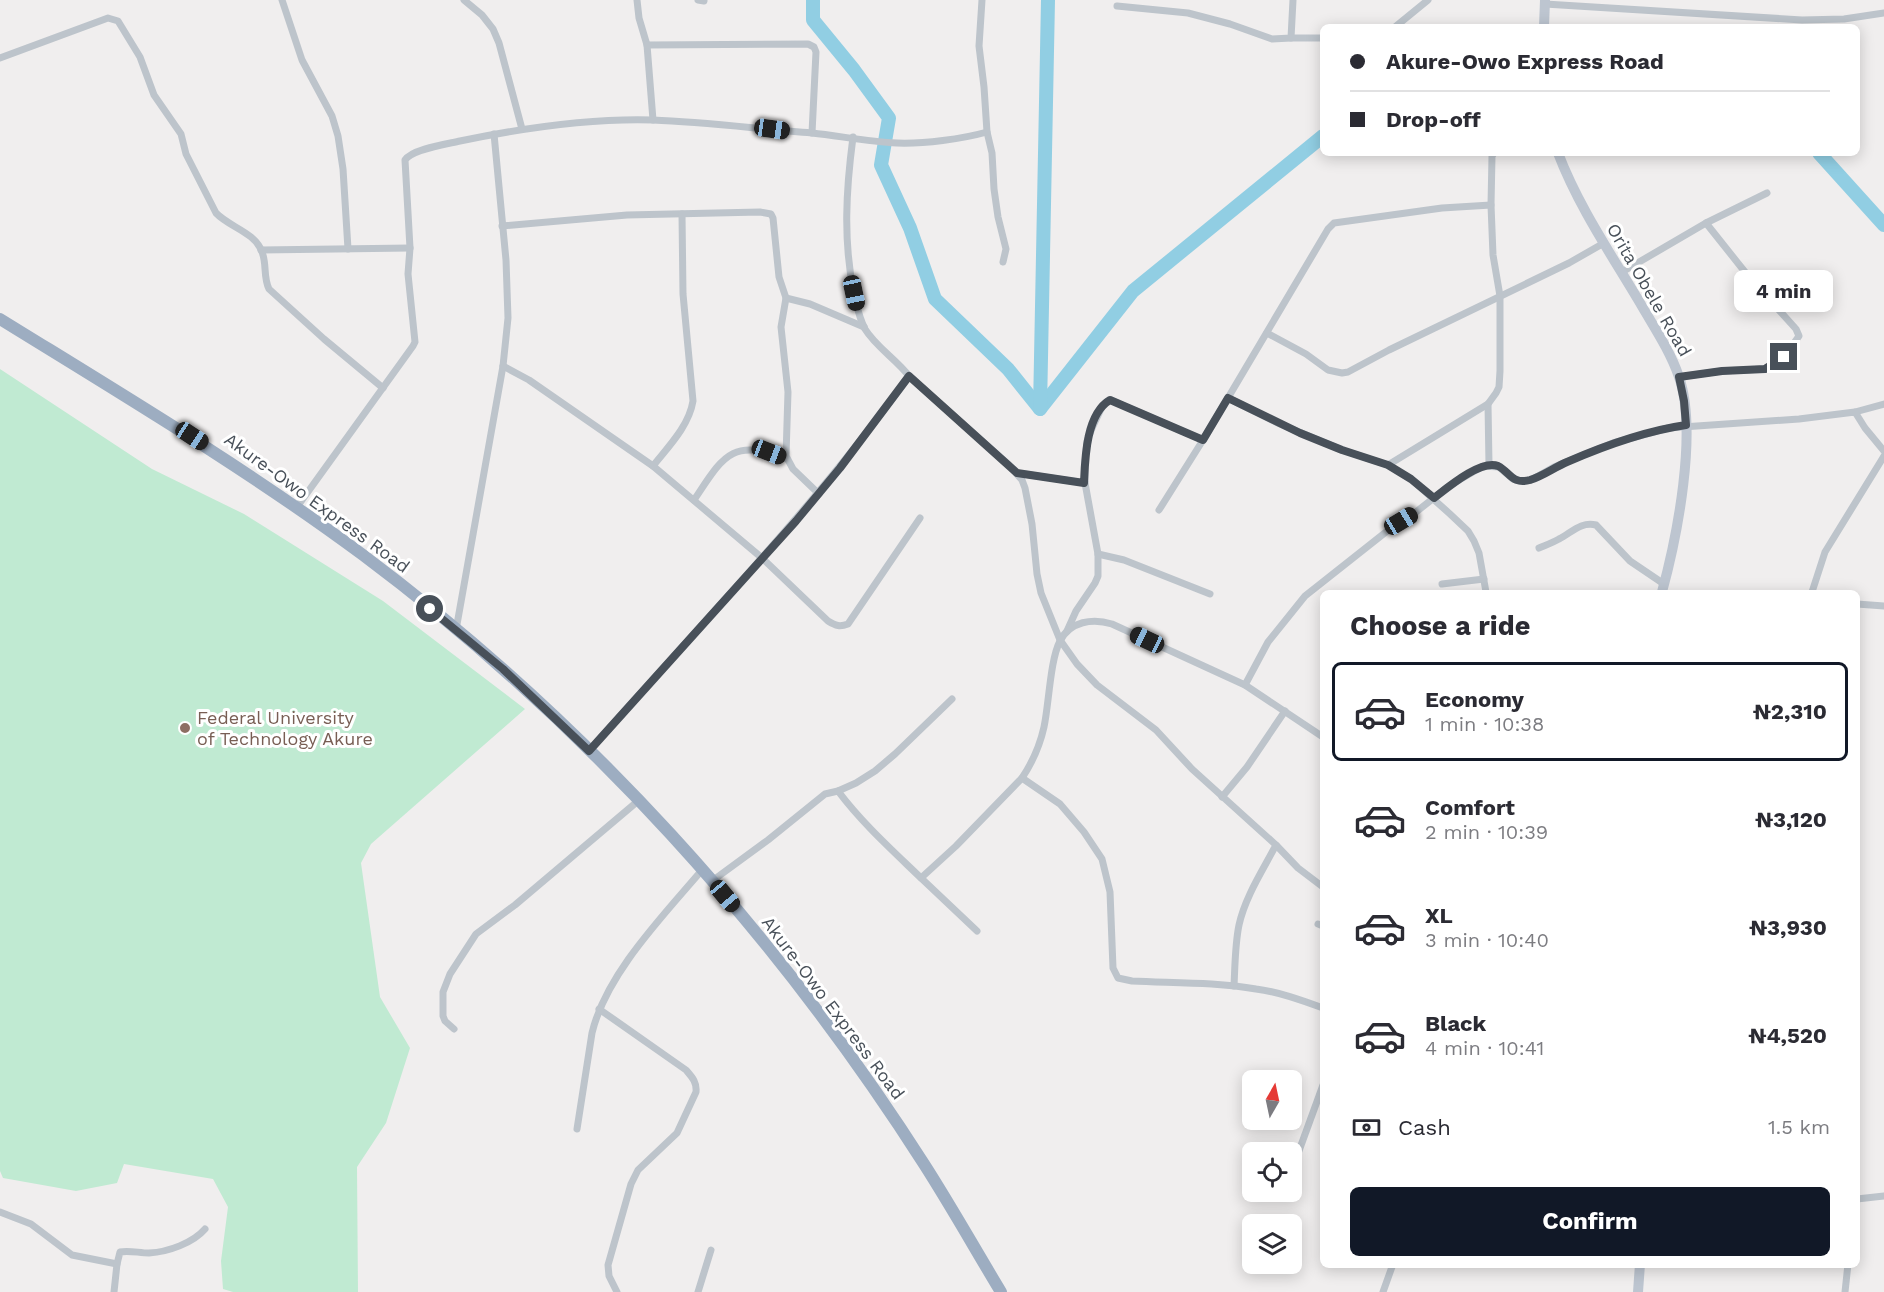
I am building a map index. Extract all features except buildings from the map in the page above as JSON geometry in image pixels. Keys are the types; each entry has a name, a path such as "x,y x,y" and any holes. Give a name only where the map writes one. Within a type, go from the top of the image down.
{"highway":[{"name":"Akure-Owo Express Road","path":"0,319 175,426 297,507 365,557 503,669 589,751 712,881 783,966 851,1057 924,1164 1001,1292"}],"main road":[{"path":"1544,24 1545,2"},
{"name":"Orita Obele Road","path":"1559,156 1577,196 1660,336 1679,377 1686,425 1679,509 1663,588"},
{"path":"1638,1292 1640,1268"}],"street":[{"path":"282,0 302,60 332,116 338,136 343,169 348,249"},
{"path":"464,0 482,15 500,43 522,129"},
{"path":"637,0 639,18 647,45 653,120"},
{"path":"982,0 979,46 994,189 1006,249 1003,262"},
{"path":"1291,38 1293,0"},
{"path":"1399,24 1428,0"},
{"path":"1545,2 1802,20 1844,19 1884,13"},
{"path":"1117,6 1188,13 1230,24 1272,39 1320,38"},
{"path":"0,57 108,18 116,19 140,57 154,95 181,134 186,154 216,213 238,227 261,250 265,282 269,289 383,388"},
{"path":"647,45 808,44 814,46 816,52 812,133"},
{"path":"297,507 415,342 408,274 410,248 405,160 407,156 442,145 494,134 572,123 653,120 900,143 970,136 987,132"},
{"path":"456,630 503,366 508,318 506,260 494,134"},
{"path":"853,137 848,176 846,240 850,273 864,327 909,376 1022,480 1028,502 1041,592 1060,640 1077,664 1091,680 1156,730 1222,798 1276,845 1298,868 1320,885"},
{"path":"1388,465 1488,404 1499,387 1500,296 1493,255 1492,156"},
{"path":"1622,272 1706,223 1767,193"},
{"path":"1159,510 1322,239 1334,223 1442,208 1491,205"},
{"path":"502,226 627,215 760,212 771,214 779,277 786,298 781,327 788,392 787,459 793,470 819,494"},
{"path":"653,466 687,421 693,401 684,294 682,214"},
{"path":"1679,377 1722,371 1765,369 1784,357 1799,336 1796,329 1749,277 1706,223"},
{"path":"1267,333 1328,369 1341,373 1348,372 1604,243"},
{"path":"261,250 410,248"},
{"path":"786,298 818,306 864,327"},
{"path":"503,366 529,380 653,466 762,558 835,625 848,624 921,518"},
{"path":"589,751 819,494 909,376"},
{"path":"1228,398 1342,450 1388,465 1411,479 1468,531 1479,553 1486,590"},
{"path":"1066,633 1076,611 1098,576 1098,554 1084,483 1087,441 1101,409 1110,400 1203,440"},
{"path":"1488,404 1489,465"},
{"path":"1245,685 1278,627 1305,596 1383,534 1463,477 1484,466 1499,467 1513,479 1530,480 1554,467 1613,443 1653,431 1686,425 1799,419 1855,412 1884,404"},
{"path":"1813,590 1825,552 1884,454 1855,412"},
{"path":"694,500 719,464 729,456 754,449 787,459"},
{"path":"1017,473 1084,483"},
{"path":"1539,548 1590,523 1596,525 1629,561 1663,588"},
{"path":"1098,554 1124,560 1210,594"},
{"path":"1442,584 1485,579"},
{"path":"1860,604 1884,606"},
{"path":"921,878 956,846 1022,778 1044,728 1054,661 1060,640 1080,623 1101,621 1245,685 1320,735"},
{"path":"712,881 825,794 856,783 875,771 951,699"},
{"path":"1222,798 1247,767 1285,711"},
{"path":"1022,778 1060,804 1084,832 1102,859 1110,892 1113,968 1118,978 1132,981 1259,989 1320,1007"},
{"path":"838,791 877,836 977,931"},
{"path":"454,1029 443,1016 446,981 476,934 515,906 638,801"},
{"path":"1234,986 1238,927 1248,900 1276,845"},
{"path":"577,1129 592,1033 604,996 702,870"},
{"path":"599,1009 686,1070 695,1080 696,1086 696,1092 677,1133 643,1164 631,1184 608,1265 609,1276 617,1292"},
{"path":"1302,1143 1320,1093"},
{"path":"1860,1199 1884,1196"},
{"path":"0,1212 31,1224 72,1255 117,1264"},
{"path":"0,1217 15,1217"},
{"path":"114,1292 120,1252 152,1253 166,1250 198,1237 205,1229"},
{"path":"698,1292 711,1250"},
{"path":"1383,1292 1392,1268"},
{"path":"1845,1292 1848,1268"}],"green space":[{"name":"Federal University of Technology Akure","path":"0,369 152,469 244,514 383,601 525,709 371,844 361,863 380,997 410,1048 386,1123 357,1167 358,1292 233,1292 223,1289 221,1261 228,1207 213,1179 124,1164 117,1183 76,1191 3,1178 0,1171"}],"waterway":[{"path":"813,0 813,20 889,118 881,165 910,228 935,299 1008,369 1040,409 1133,291 1320,138"},
{"path":"1040,409 1048,0"},
{"path":"1822,156 1884,225"}],"place":[{"name":"Federal University of Technology Akure","path":"185,728"}],"route":[{"path":"430,609 503,669 589,751 796,521 840,468 909,376 1017,473 1084,483 1087,441 1101,409 1110,400 1203,440 1228,398 1300,433 1388,465 1411,479 1434,498 1449,486 1484,466 1499,467 1513,479 1530,480 1554,467 1613,443 1653,431 1686,425 1679,377 1722,371 1757,371 1773,365 1784,357"}]}
